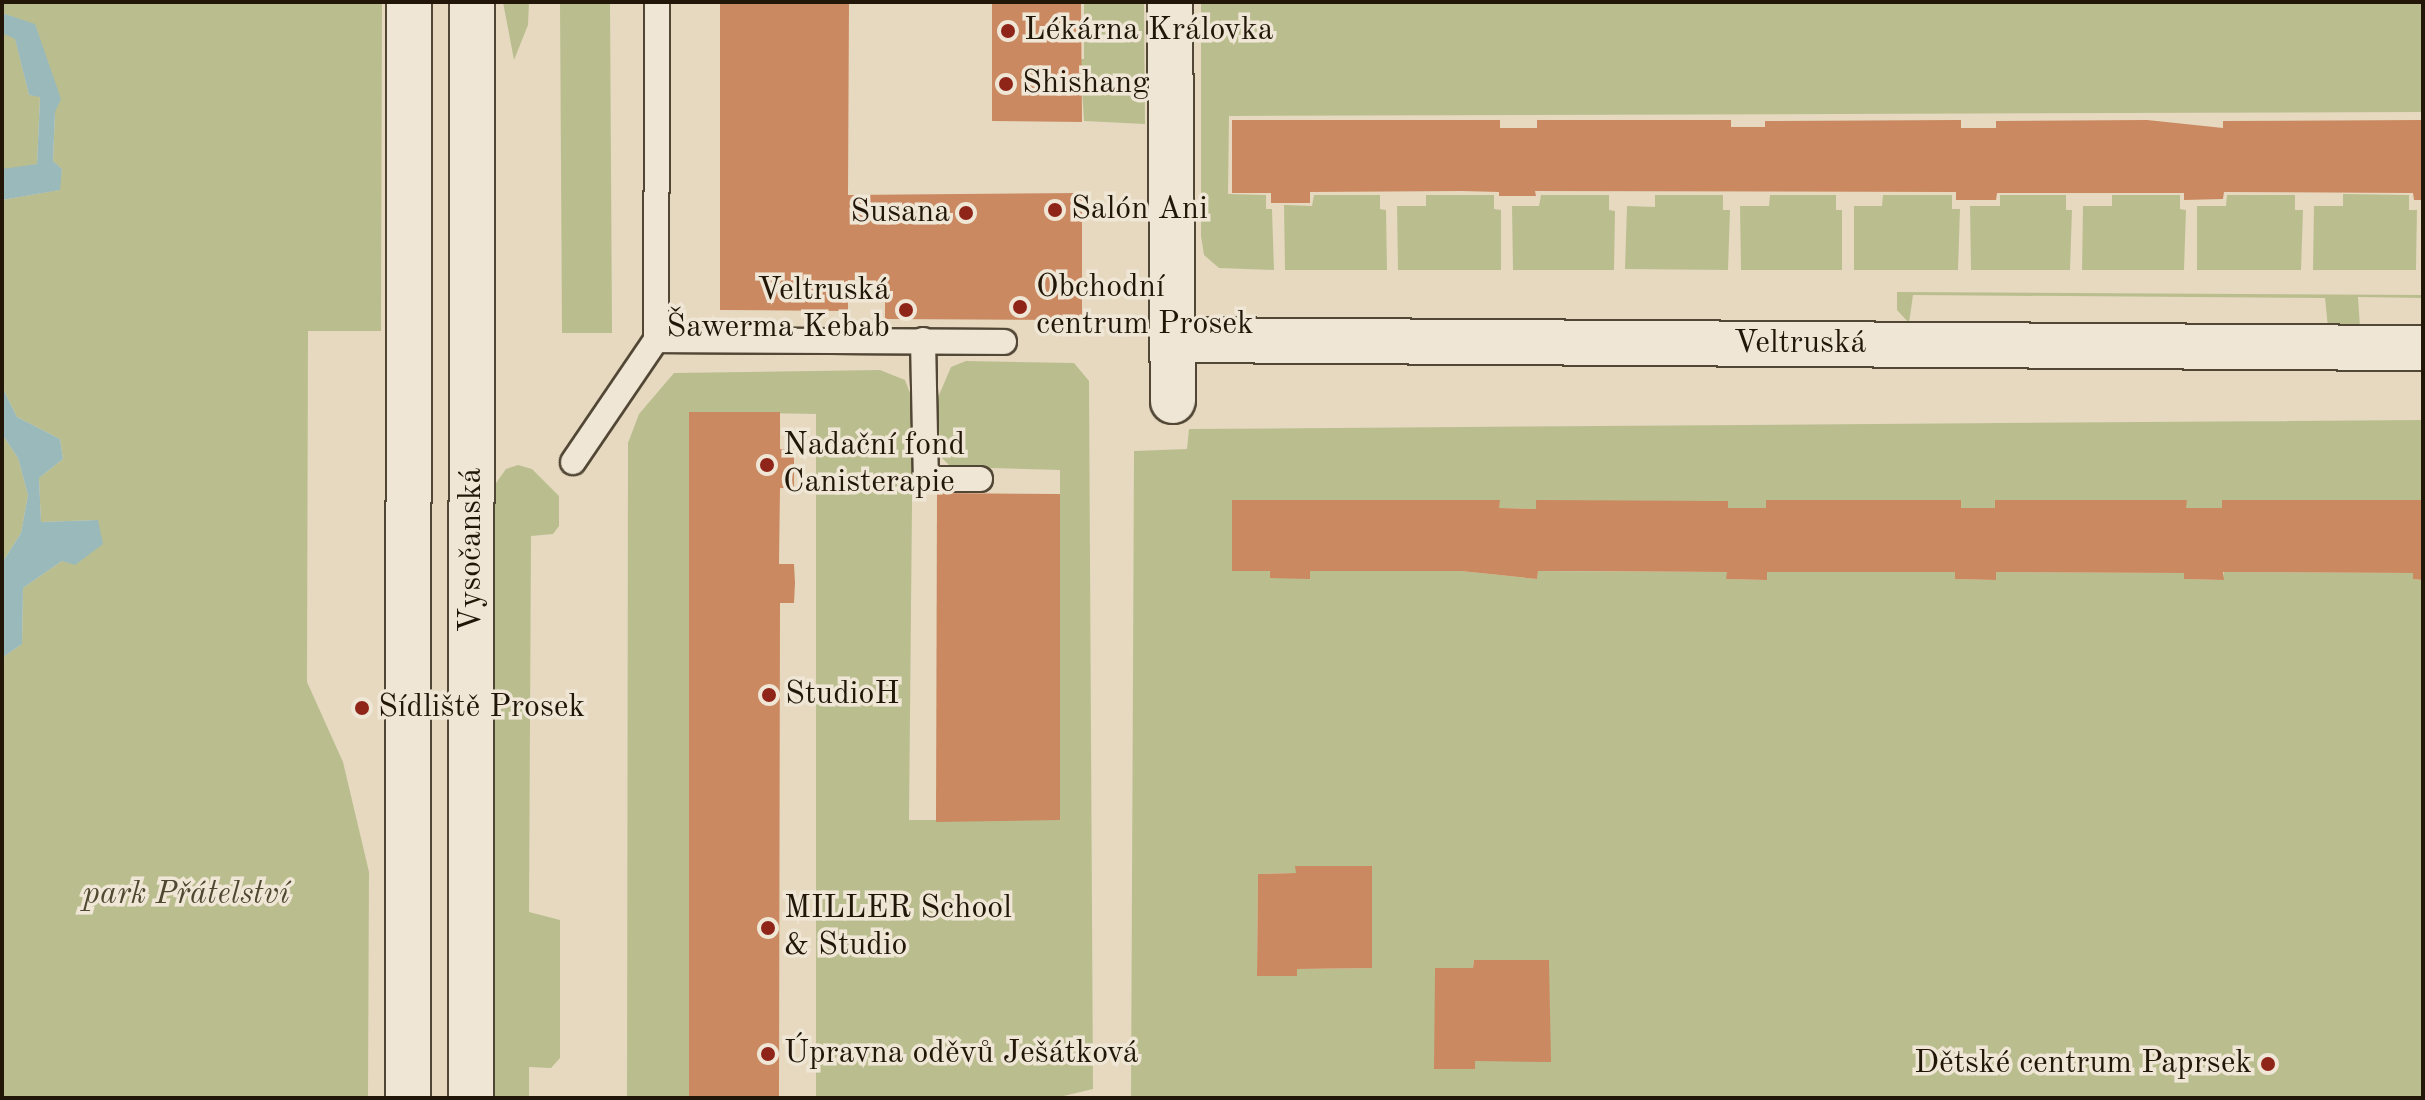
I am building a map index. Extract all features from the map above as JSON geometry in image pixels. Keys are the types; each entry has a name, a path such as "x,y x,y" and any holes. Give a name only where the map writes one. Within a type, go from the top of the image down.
{"main road":[{"name":"Vysočanská","path":"408,1098 409,2"},
{"name":"Vysočanská","path":"471,1098 472,2"},
{"path":"1170,2 1176,340 1173,401"},
{"name":"Veltruská","path":"1176,340 2423,348"}],"lane":[{"path":"573,462 656,340 657,2"},
{"path":"656,340 1004,342"},
{"path":"923,340 926,479 980,479"}],"green space":[{"name":"park Přátelství","path":"2,2 382,2 381,331 308,331 307,682 343,762 369,872 368,1098 2,1098 2,658 22,644 23,588 62,561 98,520 41,522 39,478 63,459 60,439 17,417 2,387 2,200 59,190 62,169 53,161 55,112 35,25 2,13"},
{"path":"503,2 529,2 528,25 514,60"},
{"path":"560,2 610,2 612,333 562,333"},
{"path":"1084,2 1144,2 1145,124 1084,121 1080,59 1084,59"},
{"path":"1201,2 2423,2 2423,112 1229,116 1228,194 1266,195 1266,209 1272,209 1274,270 1219,268 1204,255 1201,236"},
{"path":"2,33 15,38 29,95 40,96 37,164 3,171"},
{"path":"2343,194 2409,195 2409,210 2417,210 2416,270 2313,270 2314,206 2343,206"},
{"path":"1314,195 1380,195 1380,209 1386,210 1387,270 1285,270 1284,205 1312,206"},
{"path":"1426,195 1494,195 1494,209 1501,210 1501,270 1398,270 1397,206 1426,206"},
{"path":"1541,195 1609,195 1609,210 1615,211 1614,270 1513,270 1512,206 1539,206"},
{"path":"1655,195 1723,195 1723,210 1730,210 1728,270 1625,269 1627,206 1655,207"},
{"path":"1770,195 1836,195 1836,210 1842,210 1842,270 1741,270 1740,206 1769,206"},
{"path":"1883,195 1952,195 1952,209 1960,209 1958,270 1854,270 1854,206 1882,206"},
{"path":"2000,195 2066,195 2066,210 2072,210 2070,270 1971,270 1970,206 2000,206"},
{"path":"2112,195 2180,195 2180,209 2186,210 2184,270 2082,270 2083,206 2112,206"},
{"path":"2227,195 2295,195 2295,210 2303,210 2301,270 2197,270 2197,206 2226,206"},
{"path":"1897,292 2423,295 2423,298 2358,297 2360,328 2328,328 2325,298 1913,295 1909,323 1897,310"},
{"path":"966,361 1074,363 1089,381 1093,1089 1055,1098 816,1098 816,414 697,412 698,1098 627,1098 628,443 639,414 674,373 880,370 905,380 913,401 909,820 1060,820 1060,470 951,467 942,458 936,402 951,367"},
{"path":"2423,420 2423,500 2222,501 2222,508 2186,508 2186,500 2033,501 1995,508 1728,508 1728,501 1575,501 1536,509 1499,508 1499,500 1233,500 1232,570 1270,571 1271,578 1309,578 1310,571 1461,571 1537,579 1538,571 1727,572 1727,579 1766,580 1767,572 1955,572 1956,579 1995,580 1996,572 2184,573 2184,579 2223,580 2224,572 2413,573 2413,579 2423,580 2423,1098 1131,1098 1134,451 1187,449 1189,429","holes":["1296,866 1372,866 1372,968 1297,969 1296,976 1257,975 1258,874 1296,873","1474,960 1551,1061 1475,1061 1475,1069 1435,1068 1435,968 1473,968"]},
{"path":"2,434 18,458 28,495 21,533 2,563"},
{"path":"518,465 532,469 559,496 559,526 553,534 531,536 529,912 560,920 560,1058 551,1068 529,1067 529,1098 494,1098 494,515 496,483 506,469"}],"water":[{"path":"2,13 35,24 61,99 55,112 53,161 62,169 60,190 2,200 2,169 37,164 40,97 29,95 15,39 2,33"},
{"path":"2,387 17,417 60,439 63,459 39,478 41,522 98,520 103,544 75,565 62,561 23,588 22,644 2,658 2,563 21,533 28,495 18,458 2,434"}],"building":[{"path":"720,2 849,2 848,195 1082,193 1082,320 885,319 885,282 848,280 848,311 720,310"},
{"path":"992,2 1081,2 1082,122 992,121"},
{"path":"1232,120 1500,120 1500,128 1537,128 1537,120 1731,120 1731,127 1765,127 1765,121 1961,120 1961,128 1996,128 1996,121 2147,120 2223,128 2223,121 2423,120 2423,200 2414,200 2413,193 2224,192 2223,199 2184,200 2184,193 1997,193 1996,200 1956,200 1956,192 1535,191 1536,196 1499,196 1499,192 1462,191 1310,192 1310,203 1271,203 1271,193 1232,193"},
{"path":"689,412 780,412 780,449 794,449 794,488 780,488 779,564 794,564 795,583 794,603 780,603 779,1098 689,1098"},
{"path":"937,493 1060,494 1060,820 936,822"},
{"path":"1232,500 1500,500 1499,508 1536,509 1536,500 1728,501 1728,508 1766,508 1766,500 1961,500 1961,508 1995,508 1995,500 2187,500 2186,508 2222,508 2222,500 2423,500 2423,580 2413,579 2413,573 2223,572 2224,580 2184,579 2184,573 1996,572 1996,580 1955,579 1955,572 1767,572 1767,580 1726,579 1727,572 1575,571 1538,571 1537,579 1461,571 1310,571 1310,579 1270,578 1270,571 1232,571"},
{"path":"1295,866 1372,866 1372,968 1297,969 1297,976 1257,976 1258,874 1296,873"},
{"path":"1474,960 1549,960 1551,1062 1475,1061 1475,1069 1434,1069 1435,968 1473,968"}],"place":[{"name":"Lékárna Královka","path":"1008,31"},
{"name":"Shishang","path":"1006,84"},
{"name":"Salón Ani","path":"1055,210"},
{"name":"Susana","path":"966,213"},
{"name":"Obchodní centrum Prosek","path":"1020,307"},
{"name":"Veltruská Šawerma Kebab","path":"906,310"},
{"name":"Nadační fond Canisterapie","path":"767,465"},
{"name":"StudioH","path":"769,695"},
{"name":"Sídliště Prosek","path":"362,708"},
{"name":"MILLER School & Studio","path":"768,928"},
{"name":"Úpravna oděvů Ješátková","path":"768,1054"},
{"name":"Dětské centrum Paprsek","path":"2268,1064"}]}
